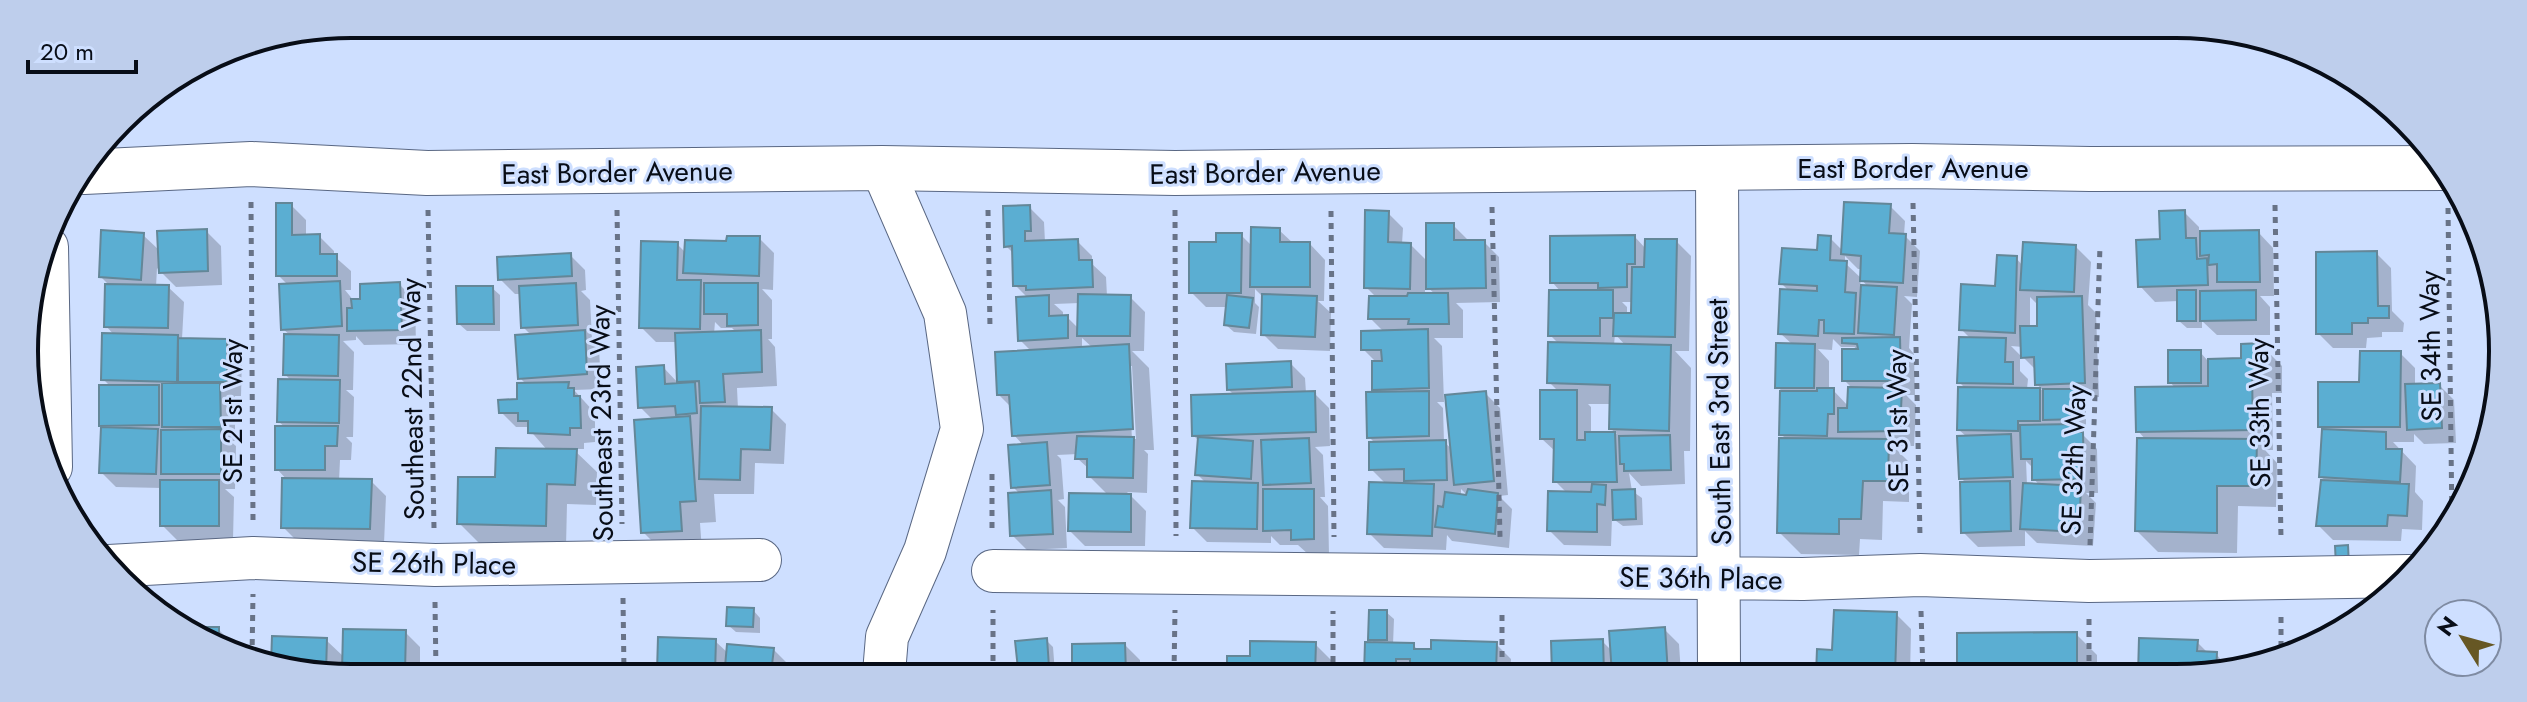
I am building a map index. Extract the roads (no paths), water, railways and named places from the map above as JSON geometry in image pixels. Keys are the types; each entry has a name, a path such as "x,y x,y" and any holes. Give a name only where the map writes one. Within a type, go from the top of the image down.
{"street":[{"name":"East Border Avenue","path":"95,171 251,164 427,173 882,168 1175,173 1912,166 2275,168 2440,183"},
{"path":"882,168 945,313 962,429 925,551 887,637 885,664"},
{"name":"South East 3rd Street","path":"1717,170 1719,664"},
{"path":"48,276 50,437"},
{"name":"SE 26th Place","path":"124,565 253,558 435,565 760,560"},
{"name":"SE 36th Place","path":"993,571 1803,579 1920,575 2089,581 2393,576"}]}
